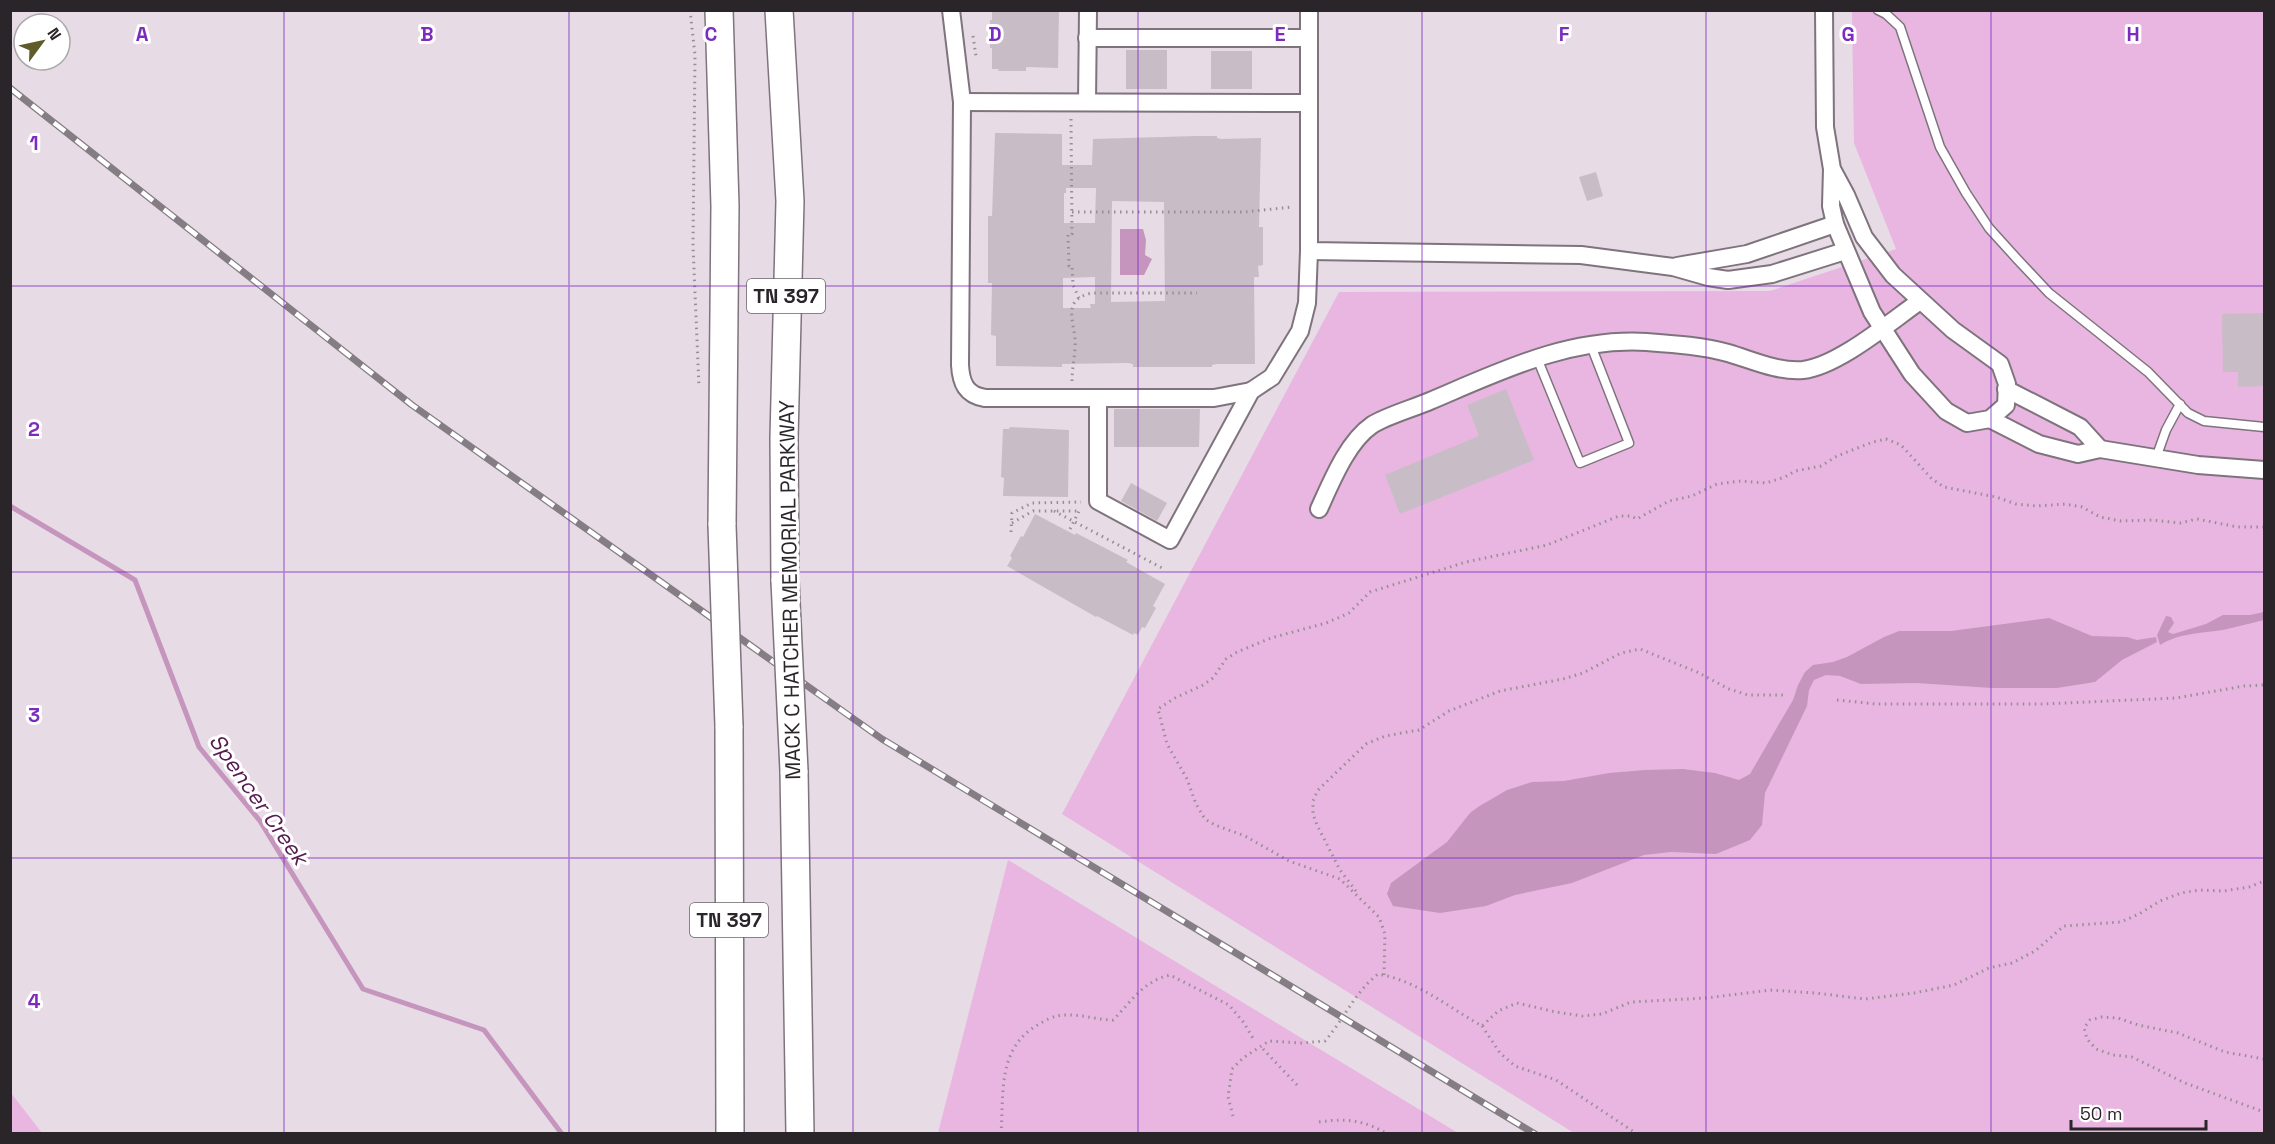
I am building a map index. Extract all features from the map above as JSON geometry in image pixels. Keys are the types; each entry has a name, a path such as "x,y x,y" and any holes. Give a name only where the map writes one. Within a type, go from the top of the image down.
{"highway":[{"name":"TN 397","path":"719,10 725,206 722,525 729,726 730,1124"},
{"name":"MACK C HATCHER MEMORIAL PARKWAY","path":"778,10 790,201 785,391 785,581 794,771 800,1134"}],"street":[{"path":"951,10 962,102 960,365 963,384 969,392 980,398 1215,398 1251,391 1272,377 1300,331 1306,303 1309,251 1309,10"},
{"path":"1079,102 1088,38 1088,10"},
{"path":"1824,10 1826,127 1832,169 1831,206 1845,251 1872,312 1912,374 1946,411 1967,423 1990,419 2006,405 2007,384 2000,364 1953,330 1893,275 1864,237 1832,169"},
{"path":"1088,38 1309,38"},
{"path":"962,102 1309,103"},
{"path":"1673,267 1747,254 1835,224"},
{"path":"1309,251 1559,254 1673,267 1708,278 1728,280 1750,279 1772,274 1845,251"},
{"path":"1319,509 1345,455 1372,426 1537,358 1590,343 1647,342 1727,353 1779,368 1803,370 1826,364 1920,302"},
{"path":"2006,389 2079,427 2100,449"},
{"path":"1098,398 1098,501 1170,540 1251,391"},
{"path":"1990,419 2039,444 2078,454 2100,449 2198,465 2265,470"}],"lane":[{"path":"1878,10 1900,27 1940,147 1989,228 2049,292 2148,372 2188,413 2204,421 2265,427"},
{"path":"1537,358 1580,463 1629,443 1590,343"},
{"path":"2156,458 2166,430 2180,404"}],"path":[{"path":"690,10 695,55 693,246 699,389"},
{"path":"1079,102 1072,234 1068,234 1068,266 1072,266 1073,285 1079,298"},
{"path":"1072,212 1244,212 1309,206"},
{"path":"1072,398 1075,339 1072,314 1073,304 1079,298 1092,293 1197,293"},
{"path":"1362,898 1340,879 1289,861 1245,836 1205,819 1196,804 1187,779 1167,744 1158,710 1175,698 1213,678 1226,659 1238,652 1260,642 1349,613 1370,591 1466,562 1547,545 1619,516 1631,516 1637,519 1669,501 1692,496 1717,484 1766,483 1795,471 1821,466 1837,456 1886,439 1901,445 1932,479 1944,487 1996,497 2016,504 2037,506 2065,504 2082,507 2100,517 2121,521 2152,520 2180,523 2197,519 2238,527 2265,527"},
{"path":"1011,532 1012,513 1032,503 1084,502 1070,529"},
{"path":"1012,523 1033,511 1080,510"},
{"path":"1054,511 1164,569"},
{"path":"1384,975 1385,934 1379,917 1340,870 1312,814 1313,801 1318,790 1366,744 1385,736 1419,730 1449,711 1500,691 1563,679 1583,673 1621,653 1640,650 1748,695 1785,695"},
{"path":"1837,700 1876,704 2043,704 2176,698 2244,686 2265,685"},
{"path":"1482,1026 1498,1011 1517,1003 1582,1016 1602,1014 1631,1002 1706,998 1770,990 1834,994 1865,999 1890,997 1954,985 1989,968 2012,963 2036,951 2064,926 2121,922 2160,901 2181,893 2199,890 2223,891 2265,881"},
{"path":"1233,1116 1228,1097 1232,1069 1243,1058 1269,1041 1301,1043 1325,1041 1341,1023 1357,993 1378,974 1413,984 1433,994 1457,1012 1482,1026 1500,1053 1515,1066 1557,1080 1637,1134"},
{"path":"1001,1134 1004,1074 1010,1052 1028,1029 1055,1016 1070,1015 1113,1020 1154,979 1170,975 1229,1005 1254,1040"},
{"path":"2265,1059 2224,1052 2178,1033 2138,1025 2118,1018 2102,1017 2090,1020 2084,1028 2087,1039 2096,1049 2132,1057 2185,1083 2265,1112"},
{"path":"1263,1049 1299,1087"},
{"path":"1319,1122 1354,1120 1373,1125 1388,1134"}],"shaded area":[{"path":"1852,11 2264,11 2264,1133 1574,1133 1062,814 1339,292 1770,291 1896,249 1854,143"},
{"path":"1120,229 1143,229 1146,240 1145,255 1152,259 1144,275 1120,275"},
{"path":"2264,612 2264,620 2223,630 2183,636 2160,645 2157,635 2166,616 2171,617 2174,623 2168,632 2173,634 2206,624 2223,615 2250,615"},
{"path":"2049,618 2092,636 2127,637 2137,640 2156,637 2157,642 2122,660 2095,682 2057,688 1992,688 1916,683 1861,684 1840,676 1826,675 1814,680 1809,690 1807,706 1765,793 1762,825 1750,840 1716,854 1671,852 1644,855 1572,883 1515,895 1486,906 1440,913 1393,906 1387,894 1391,883 1447,842 1470,813 1507,790 1532,782 1564,781 1609,773 1645,770 1683,769 1715,773 1739,780 1750,774 1793,700 1805,672 1813,665 1847,657 1899,631 1951,631"},
{"path":"1008,860 1458,1133 938,1133"},
{"path":"11,1093 42,1133 11,1133"}],"building":[{"path":"992,10 1059,10 1058,68 1026,67 1026,71 992,69 990,20 992,20"},
{"path":"1126,50 1167,50 1167,89 1126,89"},
{"path":"1211,51 1252,51 1252,89 1211,89"},
{"path":"995,133 1062,134 1062,165 1092,165 1093,139 1196,136 1217,136 1221,139 1261,138 1259,227 1263,227 1263,265 1258,266 1259,277 1254,277 1255,364 1217,364 1212,367 1133,367 1133,364 1128,363 1062,364 1062,367 996,366 996,336 991,335 992,283 988,283 988,216 992,216","holes":["1066,188 1096,188 1095,223 1064,223","1112,201 1164,202 1165,301 1111,302","1095,277 1095,304 1090,304 1091,308 1063,308 1063,278"]},
{"path":"1596,172 1603,196 1587,201 1579,177"},
{"path":"2265,313 2265,386 2238,387 2238,372 2223,372 2222,314"},
{"path":"1506,389 1534,460 1400,514 1385,475 1479,436 1467,405"},
{"path":"1114,409 1200,409 1199,447 1114,447"},
{"path":"1010,427 1069,430 1068,497 1003,496 1004,478 1001,477 1003,429"},
{"path":"1131,483 1167,503 1157,521 1121,501"},
{"path":"1035,514 1128,560 1126,562 1165,584 1153,606 1156,608 1145,628 1142,627 1138,635 1134,633 1133,635 1096,617 1007,566 1012,558 1010,556"}],"waterway":[{"name":"Spencer Creek","path":"10,506 135,580 199,747 260,821 363,989 484,1030 562,1134"}],"railway":[{"path":"10,88 412,405 882,739 1535,1134"}]}
